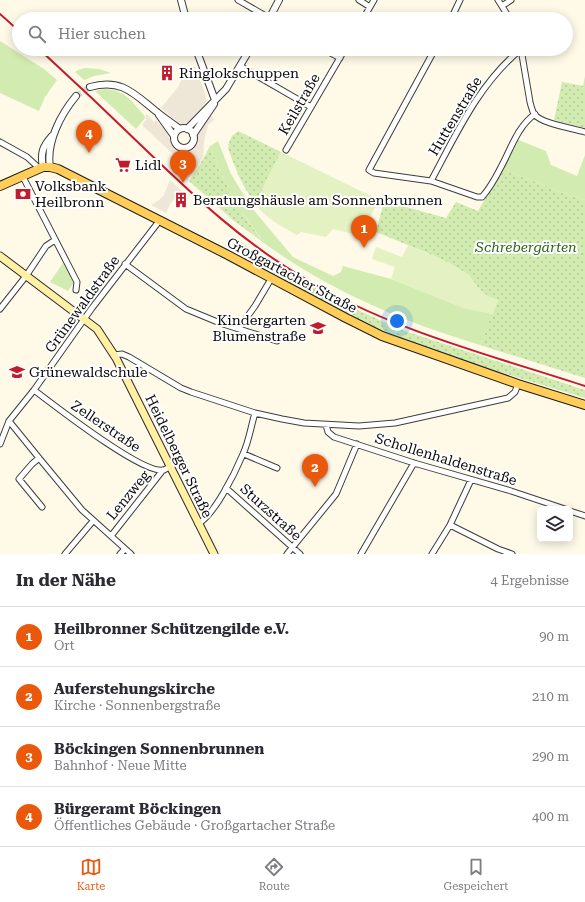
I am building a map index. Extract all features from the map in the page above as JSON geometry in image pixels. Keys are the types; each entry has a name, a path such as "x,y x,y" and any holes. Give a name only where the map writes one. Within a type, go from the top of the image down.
{"main road":[{"path":"0,186 22,175 44,167"},
{"name":"Großgartacher Straße","path":"44,167 68,173 382,336 518,384 585,405"},
{"name":"Heidelberger Straße","path":"0,256 97,329 114,355 166,468 214,554"}],"street":[{"path":"181,0 184,12"},
{"path":"238,0 258,12"},
{"path":"273,12 279,0"},
{"path":"359,0 370,6"},
{"path":"367,12 374,0"},
{"path":"454,12 460,0"},
{"path":"498,0 506,12"},
{"path":"502,6 511,0"},
{"path":"199,56 215,100"},
{"path":"174,136 180,129 187,128 194,122 226,89 246,56"},
{"path":"336,56 340,58"},
{"path":"431,56 368,170 374,173 431,181 477,197 482,197 501,168 520,130 535,114"},
{"name":"Huttenstraße","path":"431,181 483,89 513,56"},
{"path":"522,56 530,102 535,114 547,121 585,132"},
{"name":"Keilstraße","path":"286,150 340,58"},
{"path":"240,66 311,107"},
{"path":"90,86 98,84 115,84 136,95 180,129"},
{"path":"44,167 41,156 42,152 48,141 54,135 67,109 76,96"},
{"path":"157,112 174,136 174,141 177,146 187,148 191,145 193,135 215,100"},
{"path":"187,128 193,135"},
{"name":"Großgartacher Straße","path":"0,142 44,167"},
{"path":"22,175 76,282 76,290"},
{"name":"Grünewaldstraße","path":"0,444 9,421 34,390 125,264 160,220"},
{"path":"0,309 26,276 46,246 55,240"},
{"path":"125,264 186,309 220,323 278,340"},
{"path":"239,328 255,306 271,279"},
{"path":"114,355 122,354 129,357 181,388 191,392 255,413 304,423 326,425 359,426 395,423 430,416 508,398 515,392 518,384"},
{"name":"Zellerstraße","path":"34,390 114,448 138,462 154,469 166,468"},
{"path":"198,524 203,521 217,503 244,454 255,413"},
{"path":"9,421 38,458 93,521 131,554"},
{"name":"Schollenhaldenstraße","path":"326,425 328,432 334,437 556,506"},
{"path":"287,554 336,494 357,444"},
{"path":"244,454 277,468"},
{"path":"38,458 19,479 42,507"},
{"path":"361,554 414,463"},
{"name":"Lenzweg","path":"110,536 166,468"},
{"path":"432,554 450,525 471,480"},
{"name":"Sturzstraße","path":"226,488 300,554"},
{"path":"573,512 585,516"},
{"path":"65,554 93,521"},
{"path":"450,525 497,552 512,554"},
{"path":"120,554 125,549"}],"green space":[{"path":"0,41 12,49 12,56 24,56 44,69 57,80 45,97 39,111 0,93"},
{"path":"85,68 99,69 111,73 94,76 84,80 75,72"},
{"path":"585,76 585,128 554,120 562,82 583,86"},
{"path":"105,89 118,92 128,97 144,115 145,118 136,129 95,91"},
{"path":"238,131 281,152 256,203 243,184 228,148 232,136"},
{"path":"516,139 546,151 551,165 577,176 585,155 585,200 502,169"},
{"path":"218,141 231,174 251,207 293,257 333,276 341,272 343,266 391,279 464,308 493,314 480,345 423,326 348,294 294,263 260,240 261,238 245,217 220,171 210,146"},
{"path":"210,146 220,171 232,194 245,217 261,239 260,240 234,221 189,181"},
{"path":"281,152 379,200 363,230 353,234 333,229 326,237 301,232 297,235 275,222 265,214 256,205 266,180"},
{"name":"Schrebergärten","path":"502,169 585,200 585,378 480,345 498,300 489,297 479,289 469,275 451,264 376,232 384,201 446,218 456,202 478,211"},
{"path":"238,240 274,265 351,307 402,330 585,390 585,398 425,349 377,330 307,293 233,249"},
{"path":"408,245 451,264 469,275 479,289 489,297 498,300 493,314 464,308 391,279 395,267 372,259 376,247 402,257"},
{"path":"63,263 74,282 68,291 50,282"}],"shaded area":[{"path":"195,67 204,90 206,103 188,124 181,125 161,108 178,87 183,77 185,68"},
{"path":"210,114 214,120 208,125 204,141 203,157 199,165 187,180 176,171 180,167 174,162 177,158 142,125 146,119 145,115 148,115 154,122 156,120 165,130 174,148 180,151 188,151 193,147 197,135"},
{"path":"170,180 183,192 183,194 178,194 170,204 166,213 151,205 164,195"}],"tunnel":[{"path":"76,96 90,87"}],"railway":[{"path":"0,14 12,25"},
{"path":"47,56 164,168 221,219 282,265 337,296 406,327 477,352 585,386"}],"place":[{"name":"Ringlokschuppen","path":"167,73"},
{"name":"Bürgeramt Böckingen","path":"89,153"},
{"name":"Lidl","path":"123,165"},
{"name":"Böckingen Sonnenbrunnen","path":"183,183"},
{"name":"Volksbank Heilbronn","path":"23,194"},
{"name":"Beratungshäusle am Sonnenbrunnen","path":"181,200"},
{"name":"Heilbronner Schützengilde e.V.","path":"364,248"},
{"name":"Kindergarten Blumenstraße","path":"318,328"},
{"name":"Grünewaldschule","path":"17,372"},
{"name":"Auferstehungskirche","path":"315,487"}]}
